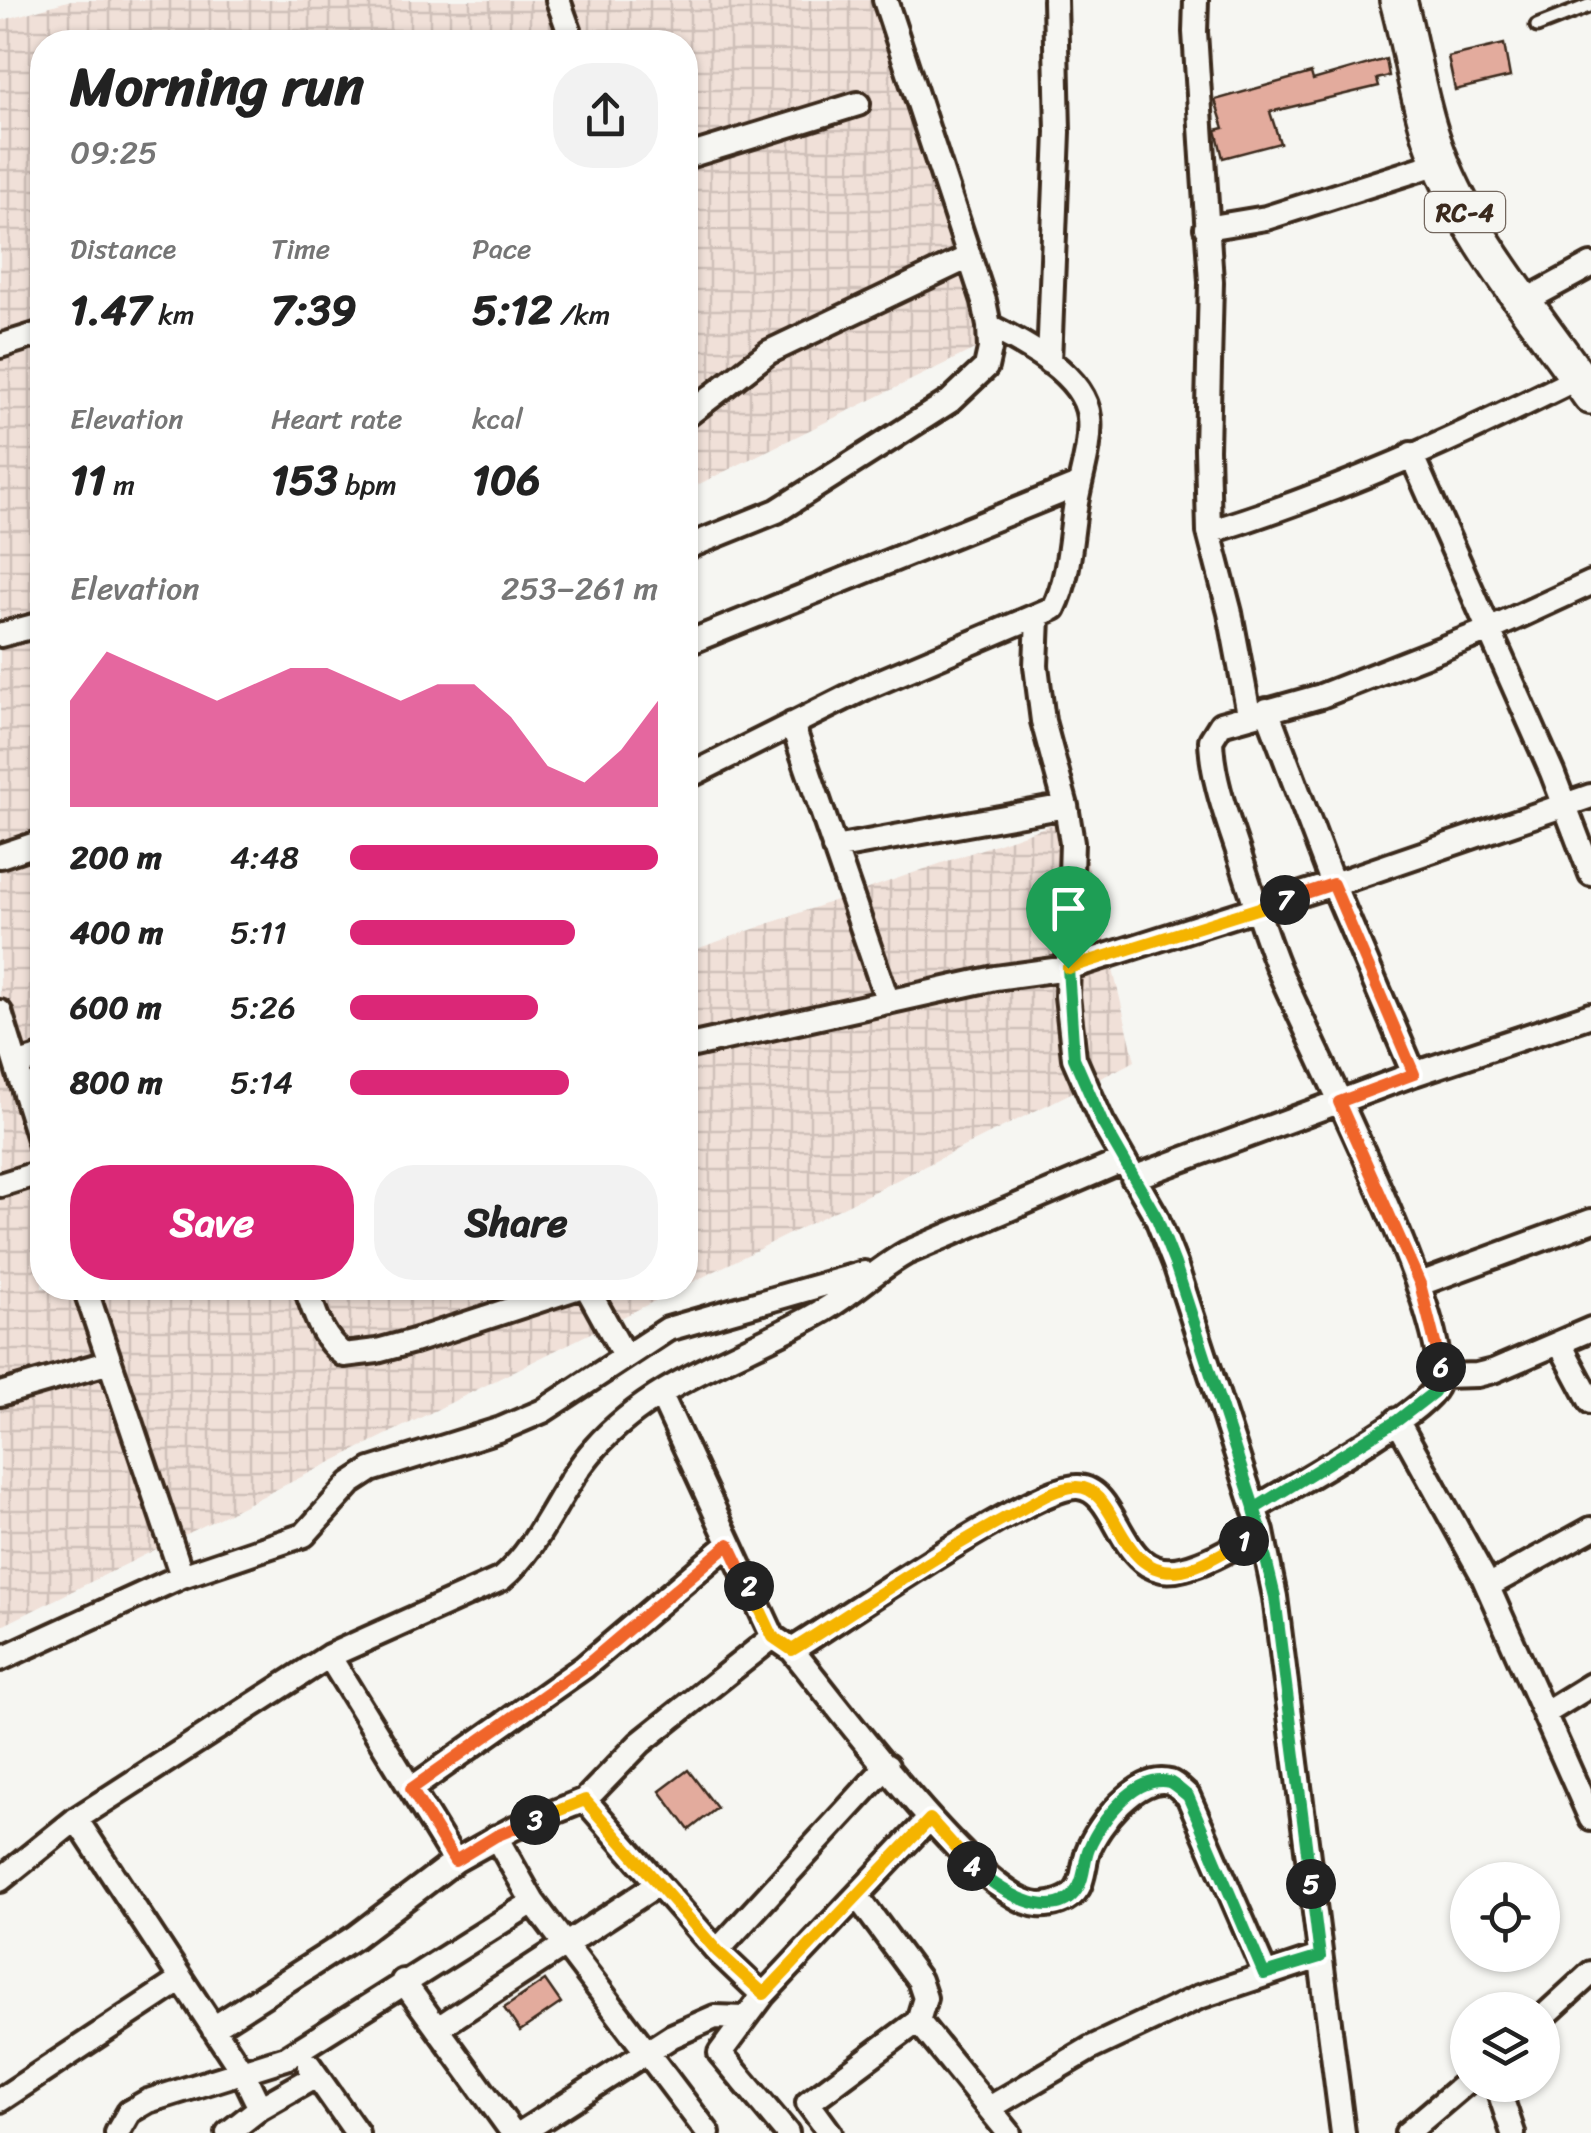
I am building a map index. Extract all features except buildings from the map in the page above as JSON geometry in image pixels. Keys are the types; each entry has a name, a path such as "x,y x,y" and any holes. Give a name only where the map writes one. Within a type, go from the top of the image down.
{"main road":[{"name":"RC-4","path":"1398,0 1432,142 1465,212 1522,303 1585,387"}],"street":[{"path":"558,0 569,30"},
{"path":"698,543 787,506 950,401 986,367 989,326 886,0"},
{"path":"1049,362 1058,132 1055,0"},
{"path":"1196,0 1211,282 1207,433 1210,532 1258,712 1414,1074"},
{"path":"698,153 858,104"},
{"path":"1206,228 1266,218 1442,162"},
{"path":"698,407 769,352 970,257"},
{"path":"1522,303 1591,264"},
{"path":"698,771 865,688 1054,608 1061,594 1088,440 1088,415 1080,394 1049,362 989,326"},
{"path":"0,346 30,337"},
{"path":"1210,532 1289,508 1484,424 1585,387"},
{"path":"1411,454 1591,874"},
{"path":"698,639 1078,485"},
{"path":"1254,1509 1398,1420 1434,1392 1442,1376 1420,1284 1276,963 1223,804 1211,740 1221,724 1320,696 1489,630 1591,584"},
{"path":"1038,616 1036,666 1042,721 1066,806 1072,843 1068,968 1074,1058 1128,1170 1156,1216 1262,1532 1277,1615 1343,2133"},
{"path":"0,635 30,627"},
{"path":"792,724 888,1002"},
{"path":"698,1044 996,978 1068,968 1591,796"},
{"path":"834,848 1066,806"},
{"path":"0,856 30,846"},
{"path":"0,1012 30,1106"},
{"path":"0,1880 76,1819 329,1656 501,1579 520,1560 595,1448 661,1395 694,1374 828,1308 877,1270 906,1254 1128,1170 1591,1015"},
{"path":"18,1064 30,1060"},
{"path":"0,1185 30,1176"},
{"path":"1420,1284 1591,1222"},
{"path":"0,1658 182,1576 304,1535 352,1483 371,1470 500,1429 543,1411 624,1356 682,1324 877,1270"},
{"path":"89,1300 182,1576"},
{"path":"311,1300 323,1333 344,1355 414,1341 539,1300"},
{"path":"594,1300 624,1356"},
{"path":"1442,1376 1476,1376 1493,1371 1591,1330"},
{"path":"1560,1344 1591,1402"},
{"path":"0,1394 110,1362"},
{"path":"661,1395 729,1544 782,1644 976,1870 1016,1898 1037,1906 1064,1901 1078,1888 1089,1848 1107,1816 1151,1782 1171,1782 1188,1796 1264,1974"},
{"path":"1398,1420 1488,1586 1544,1714 1583,1780 1591,1818"},
{"path":"212,2028 355,1937 455,1861 496,1836 585,1800 640,1742 782,1644 1052,1493 1075,1486 1088,1489 1105,1506 1136,1556 1155,1569 1182,1570 1262,1532"},
{"path":"1488,1586 1591,1530"},
{"path":"411,1789 584,1667 729,1544"},
{"path":"329,1656 455,1861"},
{"path":"1544,1714 1591,1685"},
{"path":"717,1951 888,1766"},
{"path":"585,1800 717,1951 764,1994"},
{"path":"76,1819 243,2073 260,2108"},
{"path":"787,2133 720,2053 764,1994 930,1819"},
{"path":"496,1836 534,1902 708,2133"},
{"path":"438,2028 658,1884"},
{"path":"830,2133 808,2103 918,2021 924,1998 919,1980 858,1896"},
{"path":"116,2133 129,2112 148,2100 286,2058 534,1902"},
{"path":"991,2107 1091,2048 1198,1998 1320,1957"},
{"path":"1560,2001 1591,1973"},
{"path":"0,2070 8,2094 181,1980"},
{"path":"404,1981 513,2133"},
{"path":"522,2133 647,2050 714,2017 744,2018"},
{"path":"918,2021 1009,2133"},
{"path":"298,2049 357,2133"},
{"path":"228,2133 260,2108 316,2076"},
{"path":"1407,2133 1450,2097"},
{"path":"1503,2102 1513,2133"}],"lane":[{"path":"1536,26 1591,6"}],"shaded area":[{"path":"71,0 887,0 999,337 698,485 698,30 30,30 30,1300 657,1300 0,1627 0,21"},
{"path":"1076,816 1135,1061 698,1280 698,948"}],"route":[{"path":"1068,968 1074,1058 1122,1161 1156,1216 1175,1264 1254,1509 1262,1532 1182,1570 1155,1569 1136,1556 1105,1506 1088,1489 1075,1486 1052,1493 984,1529 792,1650 773,1637 729,1544 584,1667 411,1789 455,1861 496,1836 585,1800 717,1951 764,1994 930,1819 976,1870 1016,1898 1037,1906 1064,1901 1078,1888 1089,1848 1107,1816 1151,1782 1171,1782 1188,1796 1264,1974 1320,1957 1275,1597 1262,1532 1254,1509 1398,1420 1434,1392 1442,1376 1420,1284 1339,1102 1414,1074 1333,884 1068,968"}]}
